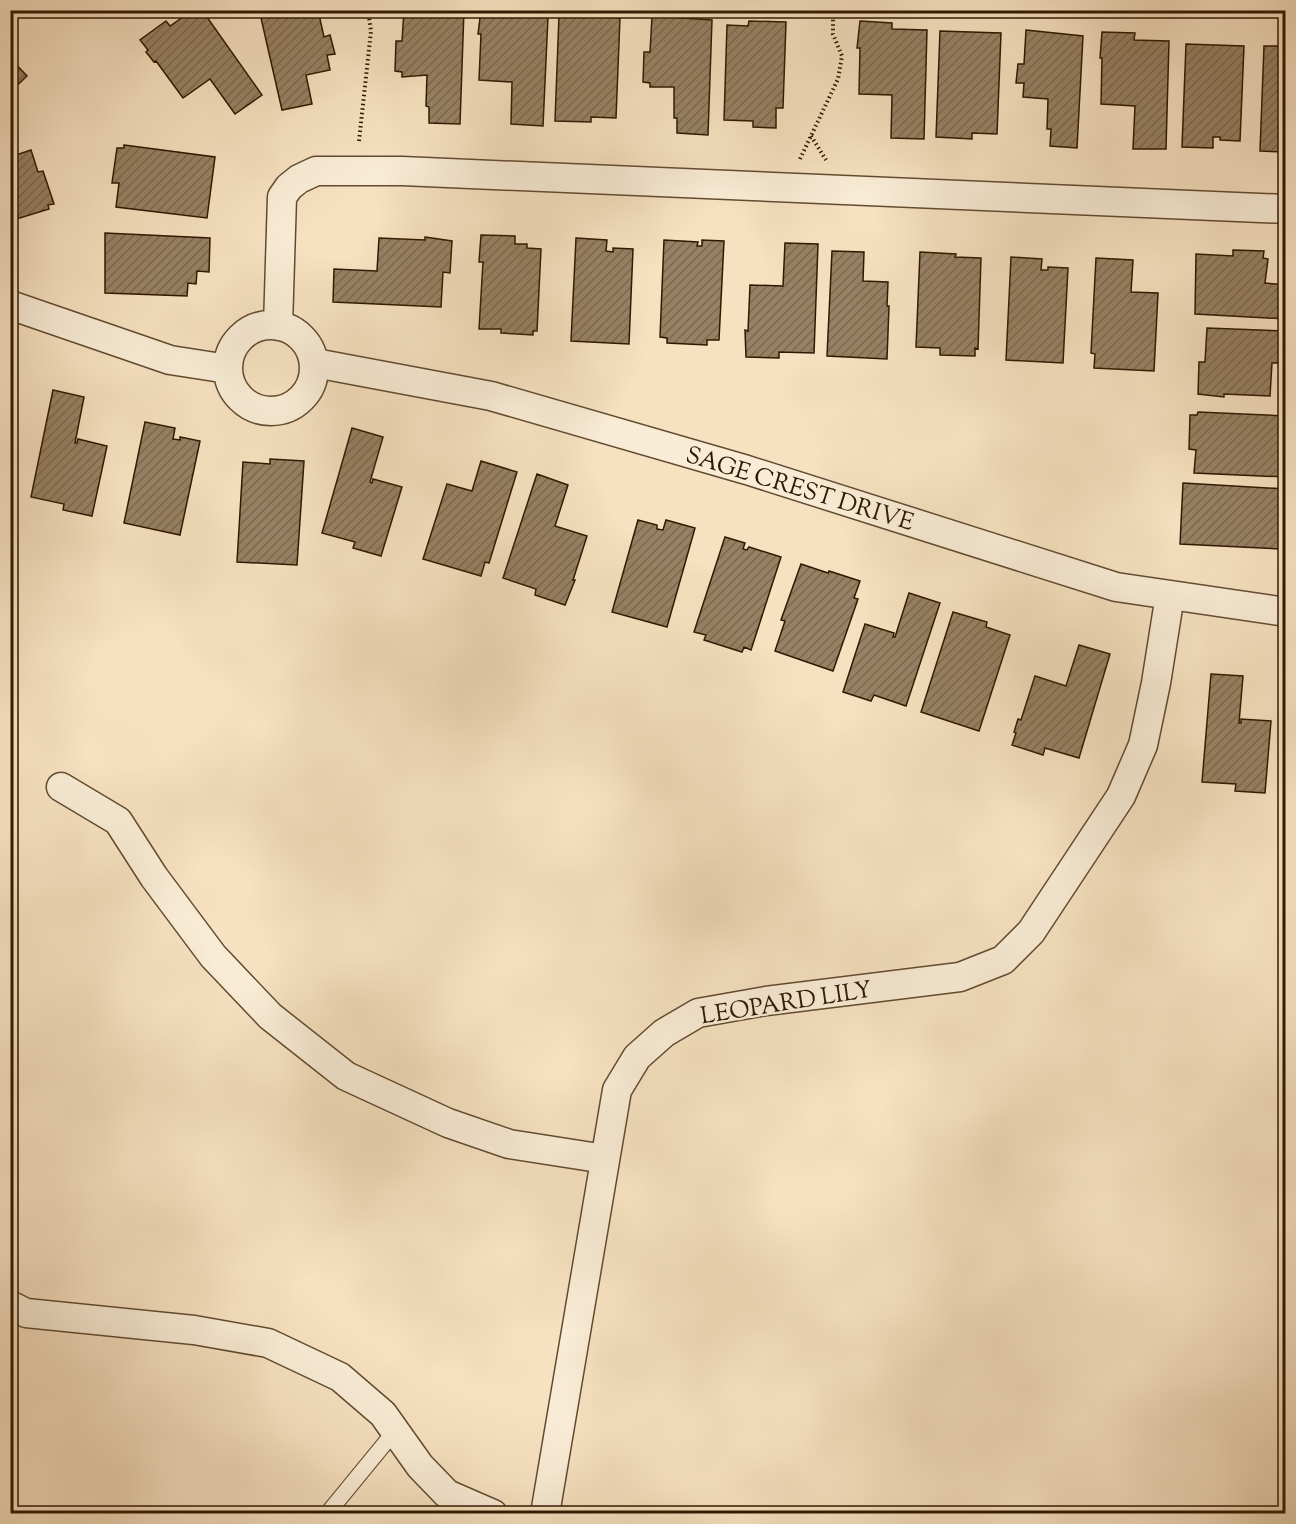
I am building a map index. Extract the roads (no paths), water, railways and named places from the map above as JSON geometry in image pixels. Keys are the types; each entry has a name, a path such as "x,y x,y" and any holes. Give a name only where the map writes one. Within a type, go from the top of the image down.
{"street":[{"path":"278,326 282,196 299,179 316,171 402,171 1286,209"},
{"path":"10,305 170,360 228,369"},
{"path":"266,326 278,326 291,330 303,338 311,350 315,363 314,377 309,390 300,401 288,409 275,412 261,411 242,400 231,382 228,369 230,355 235,344 254,329 266,326"},
{"name":"SAGE CREST DRIVE","path":"315,363 491,396 747,470 1116,587 1286,612"},
{"name":"LEOPARD LILY","path":"545,1514 617,1090 637,1057 664,1033 698,1013 766,1001 960,977 1003,960 1031,932 1121,796 1143,744 1156,683 1170,595"},
{"path":"61,787 118,821 154,877 213,956 270,1016 346,1076 448,1123 509,1144 605,1160"},
{"path":"10,1305 26,1312 194,1330 268,1342 340,1377 383,1414 420,1466 447,1494 493,1514"}],"lane":[{"path":"327,1514 395,1431"}]}
